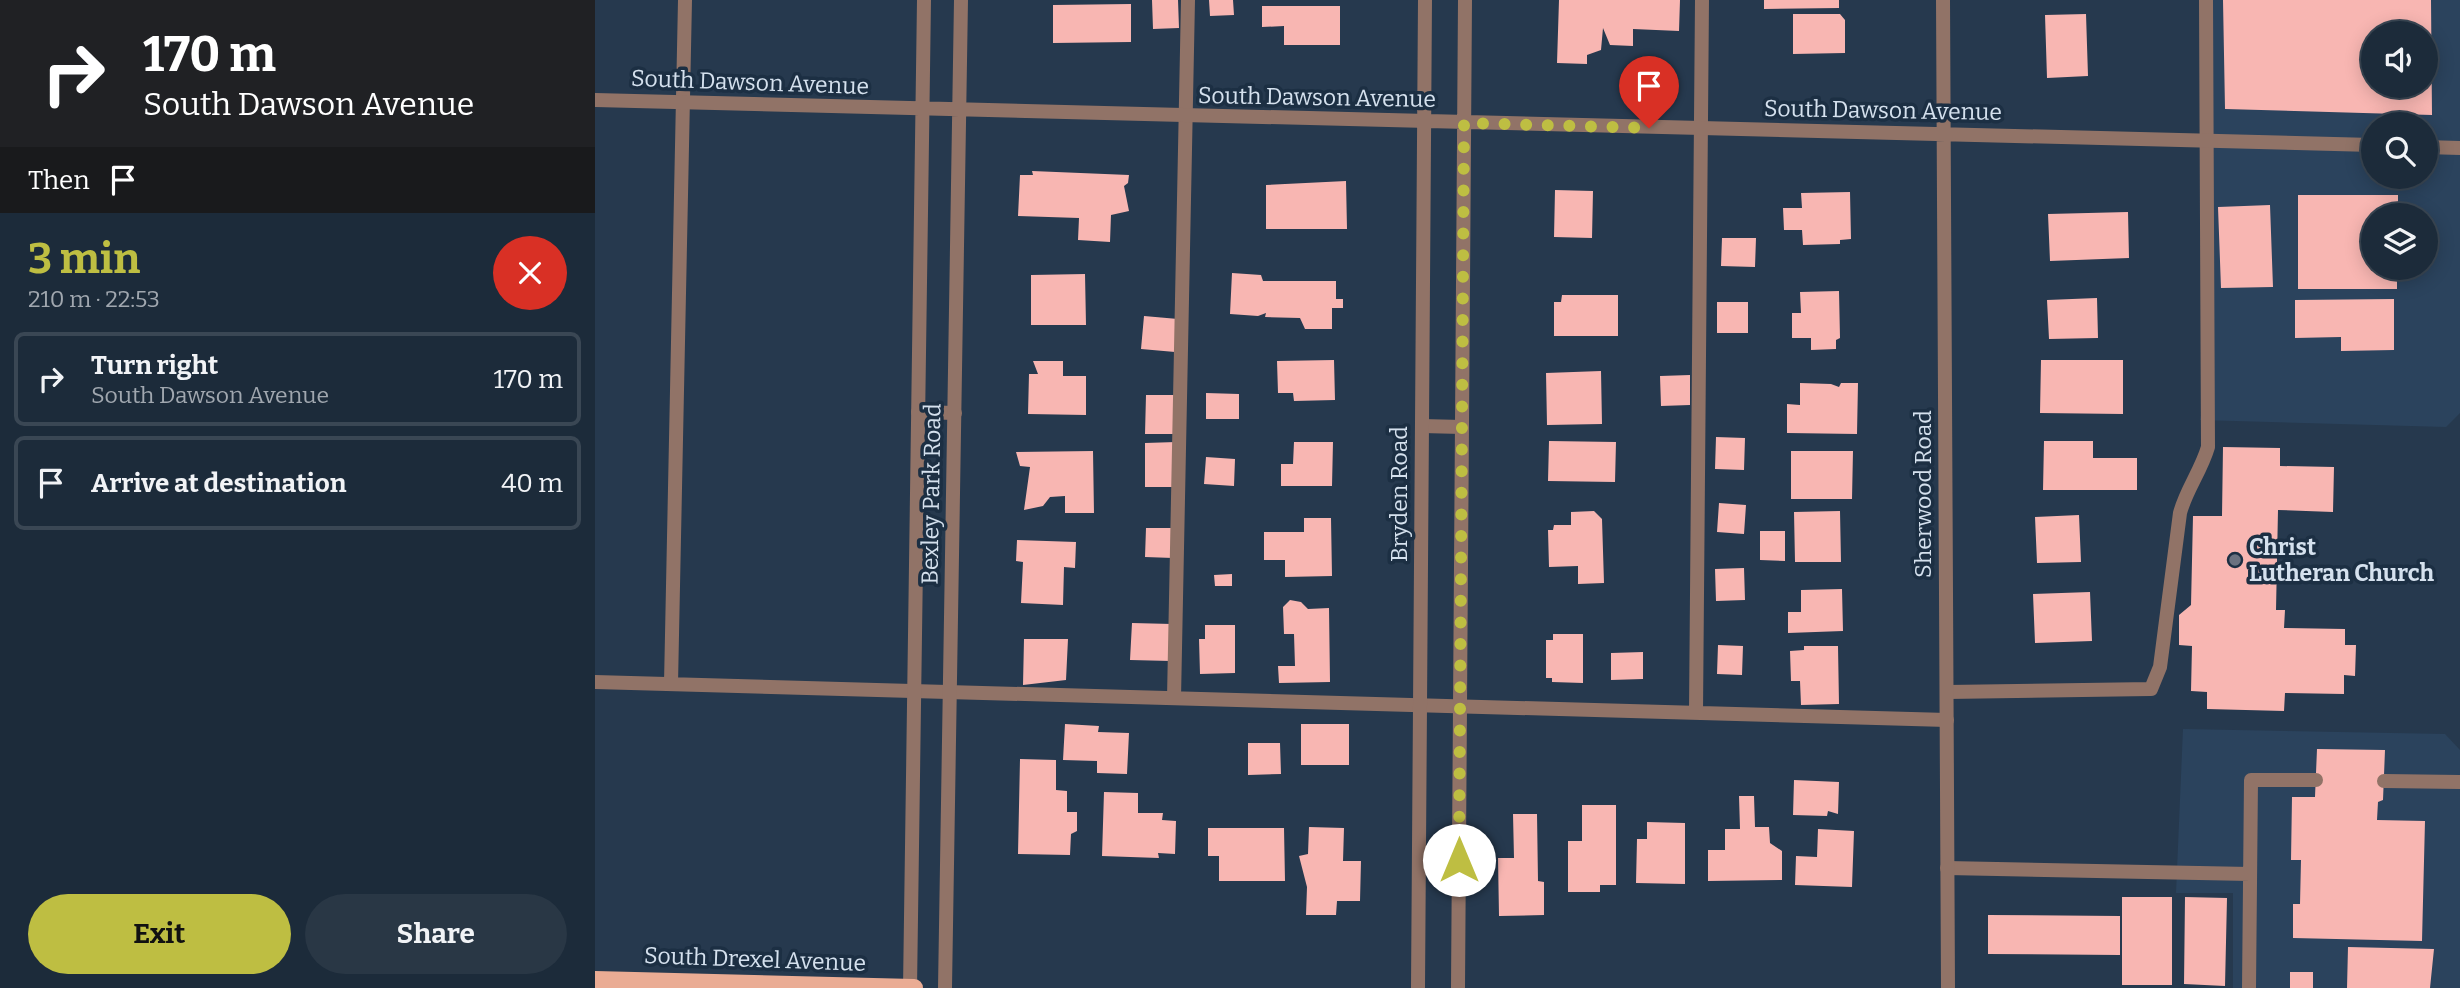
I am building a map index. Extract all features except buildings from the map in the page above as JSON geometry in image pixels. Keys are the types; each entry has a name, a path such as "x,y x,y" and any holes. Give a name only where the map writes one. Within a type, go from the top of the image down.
{"main road":[{"name":"South Drexel Avenue","path":"595,980 912,988"}],"street":[{"path":"670,684 685,0"},
{"name":"Bexley Park Road","path":"912,988 924,0"},
{"name":"Bexley Park Road","path":"946,988 961,0"},
{"path":"1174,698 1188,0"},
{"name":"Bryden Road","path":"1418,988 1425,0"},
{"path":"1458,988 1465,0"},
{"path":"1696,713 1702,0"},
{"name":"Sherwood Road","path":"1943,0 1948,988"},
{"path":"1947,692 2151,689 2166,639 2180,513 2185,495 2202,465 2208,447 2206,0"},
{"name":"South Dawson Avenue","path":"595,100 2361,145"},
{"path":"2438,147 2460,148"},
{"path":"918,412 955,413"},
{"path":"1422,426 1462,427"},
{"path":"595,682 1947,720"},
{"path":"2249,988 2251,780 2316,780"},
{"path":"2384,781 2460,782"},
{"path":"1947,868 2250,874"}],"shaded area":[{"path":"2206,0 2460,0 2460,413 2446,427 2200,420 2209,376"},
{"path":"2183,729 2445,734 2460,750 2460,988 2233,988 2233,893 2176,893"}],"place":[{"name":"Christ Lutheran Church","path":"2235,560"}],"route":[{"path":"1459,860 1464,123 1649,128"}]}
